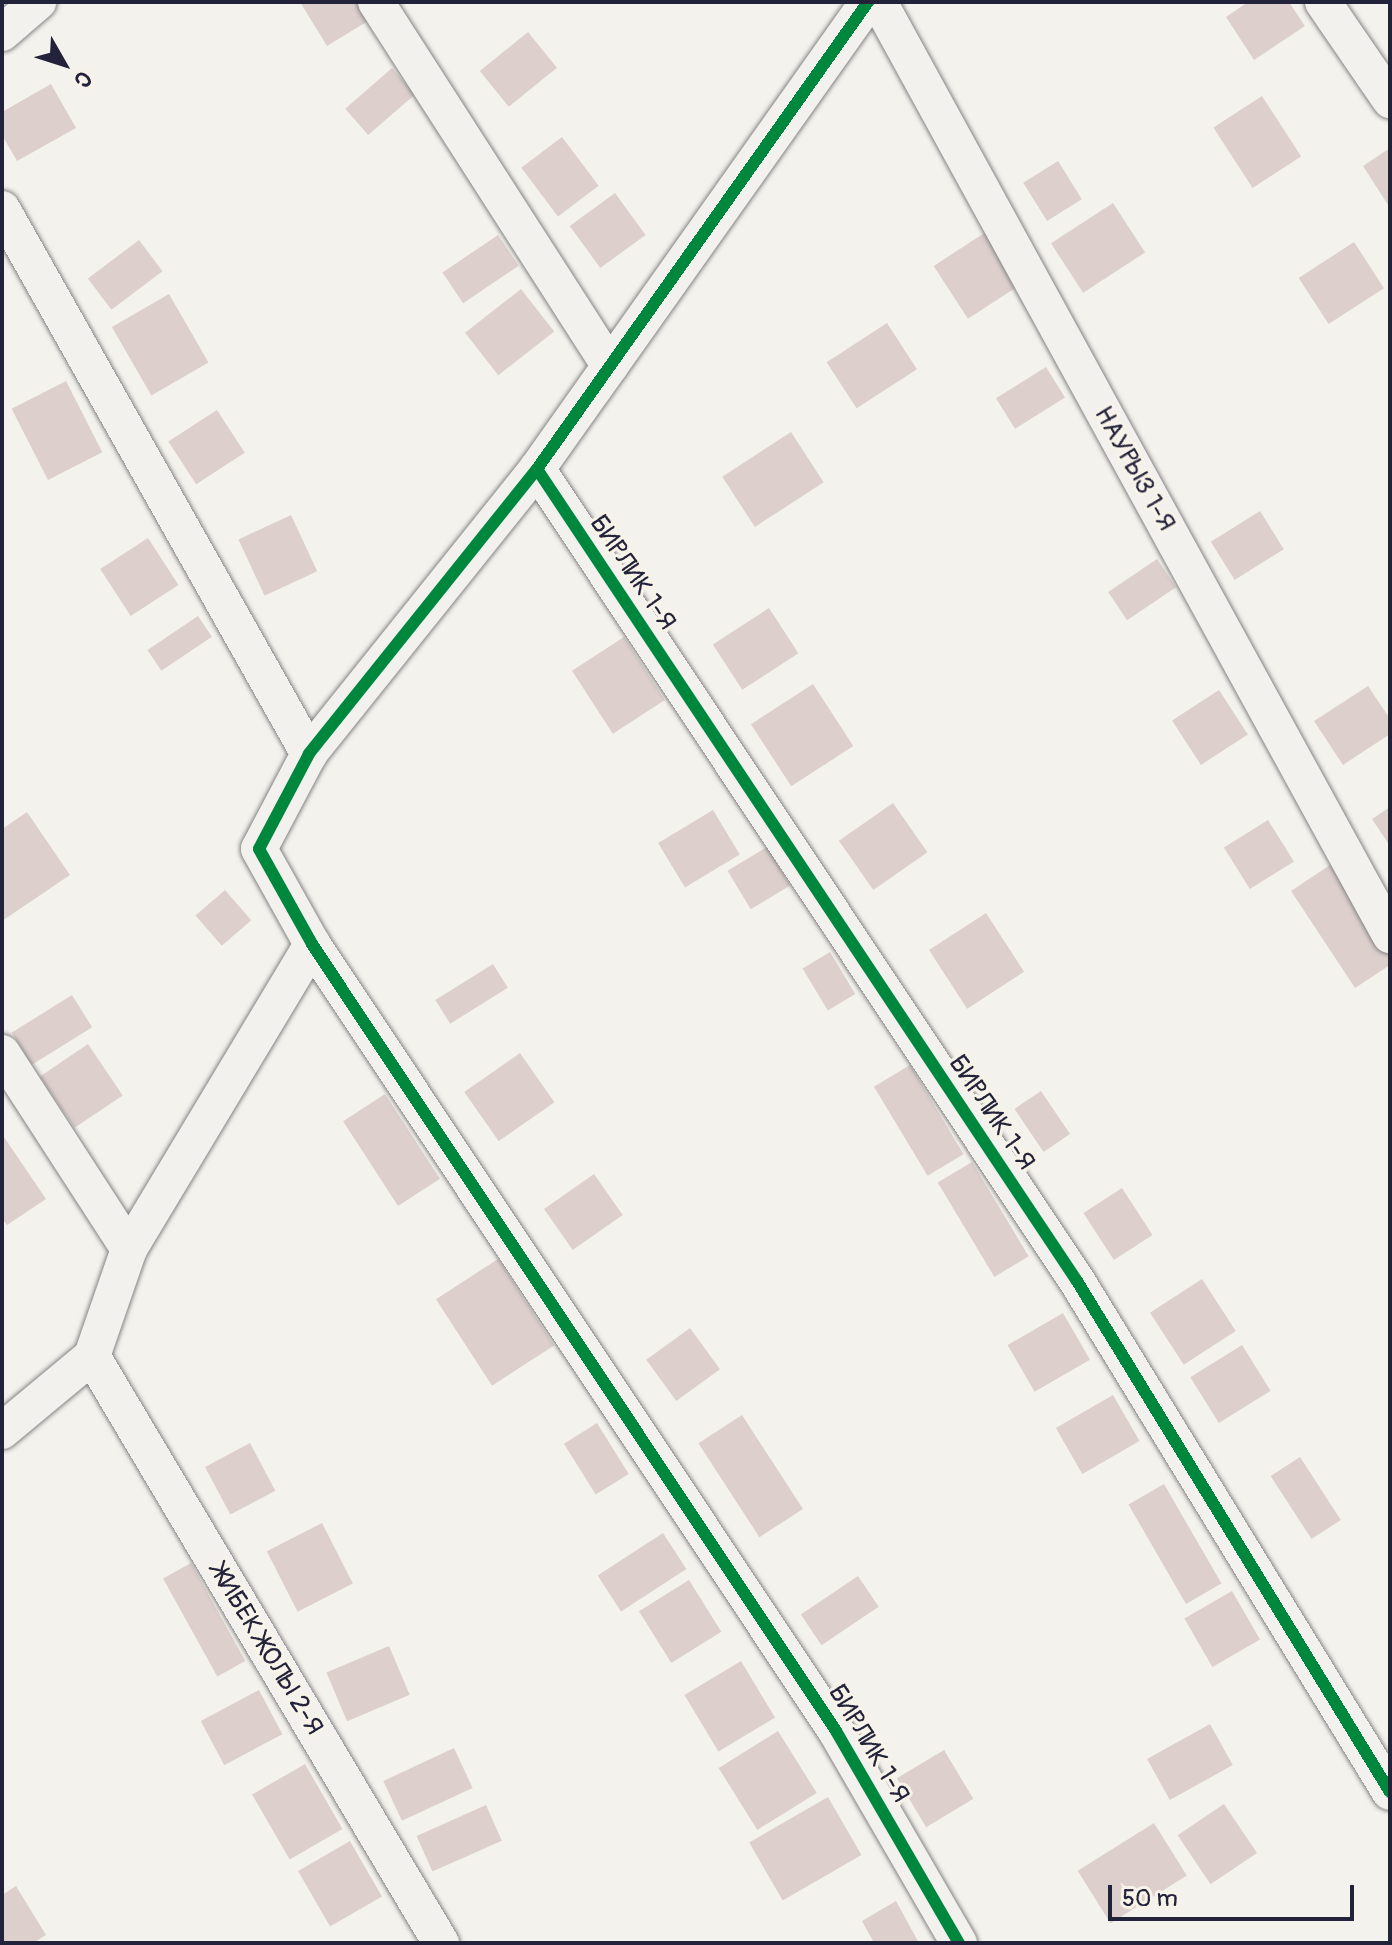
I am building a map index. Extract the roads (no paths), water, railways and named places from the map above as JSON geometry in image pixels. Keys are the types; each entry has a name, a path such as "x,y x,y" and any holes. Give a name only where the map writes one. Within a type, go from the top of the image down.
{"street":[{"path":"2,33 38,2"},
{"path":"376,2 610,366"},
{"path":"2,209 309,754 537,469 868,2"},
{"name":"НАУРЫЗ 1-Я","path":"879,2 1390,935"},
{"path":"1323,2 1390,100"},
{"name":"БИРЛИК 1-Я","path":"537,469 1077,1281 1390,1792"},
{"name":"БИРЛИК 1-Я","path":"309,754 259,849 312,944 836,1731 959,1943"},
{"path":"2,1431 92,1356 129,1249 312,944"},
{"path":"2,1053 129,1249"},
{"name":"ЖИБЕК ЖОЛЫ 2-Я","path":"92,1356 441,1943"}]}
